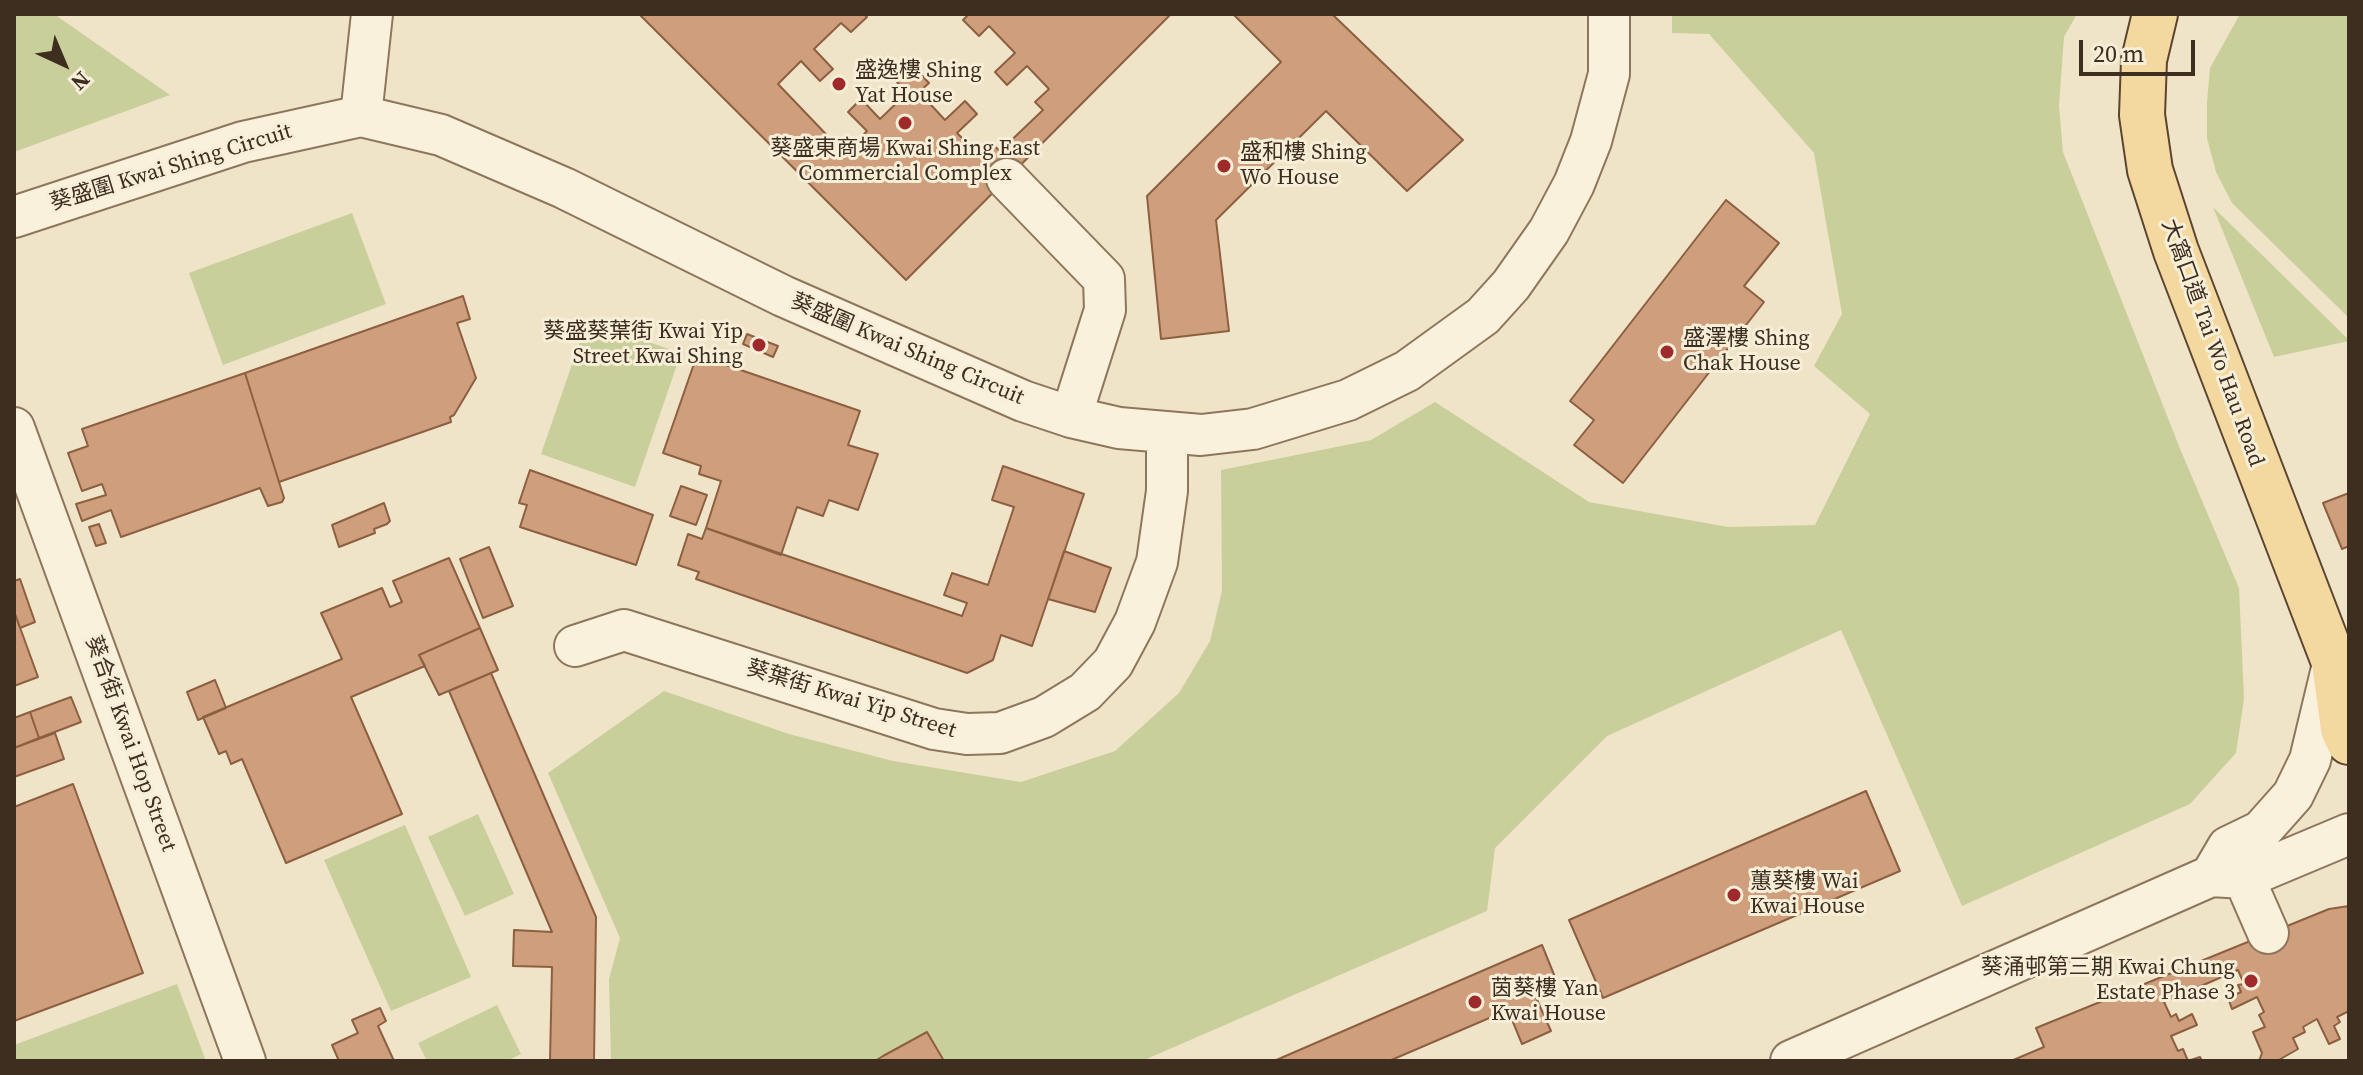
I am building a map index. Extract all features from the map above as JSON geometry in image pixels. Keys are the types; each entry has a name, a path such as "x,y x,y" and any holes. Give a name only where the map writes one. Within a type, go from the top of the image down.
{"main road":[{"name":"大窩口道 Tai Wo Hau Road","path":"2155,14 2144,60 2142,115 2150,170 2176,251 2341,672 2343,729 2349,742"}],"street":[{"path":"361,116 372,14"},
{"name":"葵盛圍 Kwai Shing Circuit","path":"14,217 243,142 361,116 441,135 564,188 795,301 964,377 1071,417 1119,428 1167,433 1201,435 1253,429 1348,400 1407,371 1483,316 1511,285 1549,231 1574,184 1591,141 1609,74 1609,14"},
{"path":"1007,179 1104,279 1105,310 1071,417"},
{"name":"葵合街 Kwai Hop Street","path":"14,428 245,1061"},
{"name":"葵葉街 Kwai Yip Street","path":"575,646 624,630 934,729 967,734 1000,733 1044,717 1085,692 1113,663 1135,622 1157,562 1167,491 1167,433"},
{"path":"2268,933 2228,877 2228,847 2261,831 2293,795 2310,760 2341,672"},
{"path":"1791,1061 2228,877 2349,834"}],"green space":[{"path":"14,14 54,14 170,95 14,152"},
{"path":"1672,14 2077,14 2064,37 2059,106 2063,152 2181,451 2239,588 2244,699 2236,753 2190,804 1962,906 1841,630 1607,736 1495,848 1487,911 1142,1061 611,1061 609,979 620,938 548,773 664,691 789,734 893,761 1021,782 1115,751 1179,693 1210,641 1222,591 1221,470 1371,440 1435,402 1589,502 1728,527 1815,525 1870,414 1814,366 1842,314 1814,153 1709,34 1672,33"},
{"path":"2240,14 2349,14 2349,318 2232,203 2216,172 2207,138 2210,68"},
{"path":"2213,207 2349,340 2349,341 2274,357"},
{"path":"352,213 386,304 223,365 189,273"},
{"path":"587,321 681,353 635,487 541,454"},
{"path":"478,814 514,894 465,916 428,837"},
{"path":"405,825 471,977 391,1011 324,860"},
{"path":"177,984 206,1061 14,1061 14,1045"},
{"path":"497,1005 521,1054 507,1061 427,1061 418,1043"}],"building":[{"name":"葵盛東商場 Kwai Shing East Commercial Complex","path":"639,14 1171,14 906,280"},
{"name":"盛逸樓 Shing Yat House","path":"864,14 969,14 963,20 979,36 989,26 1015,53 995,72 1007,85 1027,66 1049,89 1035,102 1043,110 1000,151 992,144 980,156 957,133 977,114 965,101 945,120 919,92 929,83 913,66 897,82 907,93 880,119 861,99 848,112 867,131 844,153 778,84 801,61 820,81 833,69 814,49 841,23 851,32 867,17"},
{"name":"盛和樓 Shing Wo House","path":"1233,14 1332,14 1463,140 1407,191 1326,111 1216,220 1229,331 1161,339 1147,196 1281,62"},
{"name":"盛澤樓 Shing Chak House","path":"1726,200 1779,243 1744,286 1764,302 1623,483 1574,445 1594,420 1570,401"},
{"path":"463,296 470,319 457,323 476,378 450,417 451,422 279,482 245,373"},
{"path":"747,334 778,346 773,357 743,344"},
{"path":"697,355 860,411 848,445 878,454 858,510 829,500 823,516 797,507 781,555 706,528 721,481 699,474 701,466 663,453"},
{"path":"245,373 284,498 282,502 268,506 260,488 121,537 111,510 82,521 76,504 106,495 102,484 82,491 68,453 88,446 82,429"},
{"path":"1003,466 1084,494 1032,646 1001,635 993,660 967,673 696,579 699,572 678,565 688,534 702,539 706,528 962,616 967,603 944,595 952,573 988,585 1014,507 992,500"},
{"path":"530,470 653,515 636,565 520,527 527,505 519,503"},
{"path":"681,486 707,495 696,525 670,516"},
{"path":"2349,493 2349,546 2342,549 2323,503"},
{"path":"384,503 390,521 387,524 374,529 375,533 339,547 332,525"},
{"path":"99,524 106,543 96,546 89,527"},
{"path":"489,547 513,606 483,618 460,559"},
{"path":"1064,551 1111,568 1095,612 1048,599"},
{"path":"449,558 480,628 419,655 425,666 351,697 402,814 286,863 242,759 231,764 226,751 219,754 203,717 342,659 321,613 382,588 390,607 402,602 393,581"},
{"path":"20,579 35,622 20,628 14,611 14,581"},
{"path":"14,611 38,677 14,686"},
{"path":"480,628 498,670 439,695 419,655"},
{"path":"491,673 596,917 594,1061 550,1061 552,967 513,966 514,930 552,932 449,691"},
{"path":"215,680 226,708 198,720 187,692"},
{"path":"71,697 81,722 39,738 30,712"},
{"path":"30,712 39,738 14,748 14,718"},
{"path":"55,733 64,759 14,777 14,748"},
{"path":"73,784 143,973 14,1021 14,807"},
{"name":"蕙葵樓 Wai Kwai House","path":"1866,791 1900,871 1603,998 1569,920"},
{"name":"葵涌邨第三期 Kwai Chung Estate Phase 3","path":"2349,906 2349,1061 2011,1061 2044,1047 2036,1028 2329,909"},
{"name":"茵葵樓 Yan Kwai House","path":"1542,945 1557,982 1534,993 1551,1031 1522,1044 1508,1010 1389,1061 1274,1061"},
{"path":"2238,970 2244,984 2238,985 2241,992 2228,998 2232,1009 2257,997 2264,1012 2259,1015 2265,1027 2253,1032 2262,1053 2259,1061 2202,1061 2200,1057 2188,1061 2183,1049 2178,1051 2171,1036 2197,1025 2192,1014 2179,1021 2176,1014 2171,1017 2164,1002"},
{"path":"380,1008 386,1021 378,1026 394,1061 339,1061 332,1045 358,1033 352,1020"},
{"path":"2349,1011 2349,1061 2277,1061 2298,1049 2293,1038 2305,1032 2303,1027 2317,1019 2329,1044 2340,1039 2334,1026 2340,1022 2337,1017"},
{"path":"927,1032 944,1061 875,1061 883,1056"}],"place":[{"name":"盛逸樓 Shing Yat House","path":"839,84"},
{"name":"葵盛東商場 Kwai Shing East Commercial Complex","path":"905,123"},
{"name":"盛和樓 Shing Wo House","path":"1224,166"},
{"name":"葵盛葵葉街 Kwai Yip Street Kwai Shing","path":"759,345"},
{"name":"盛澤樓 Shing Chak House","path":"1667,352"},
{"name":"蕙葵樓 Wai Kwai House","path":"1734,895"},
{"name":"葵涌邨第三期 Kwai Chung Estate Phase 3","path":"2251,981"},
{"name":"茵葵樓 Yan Kwai House","path":"1475,1002"}]}
